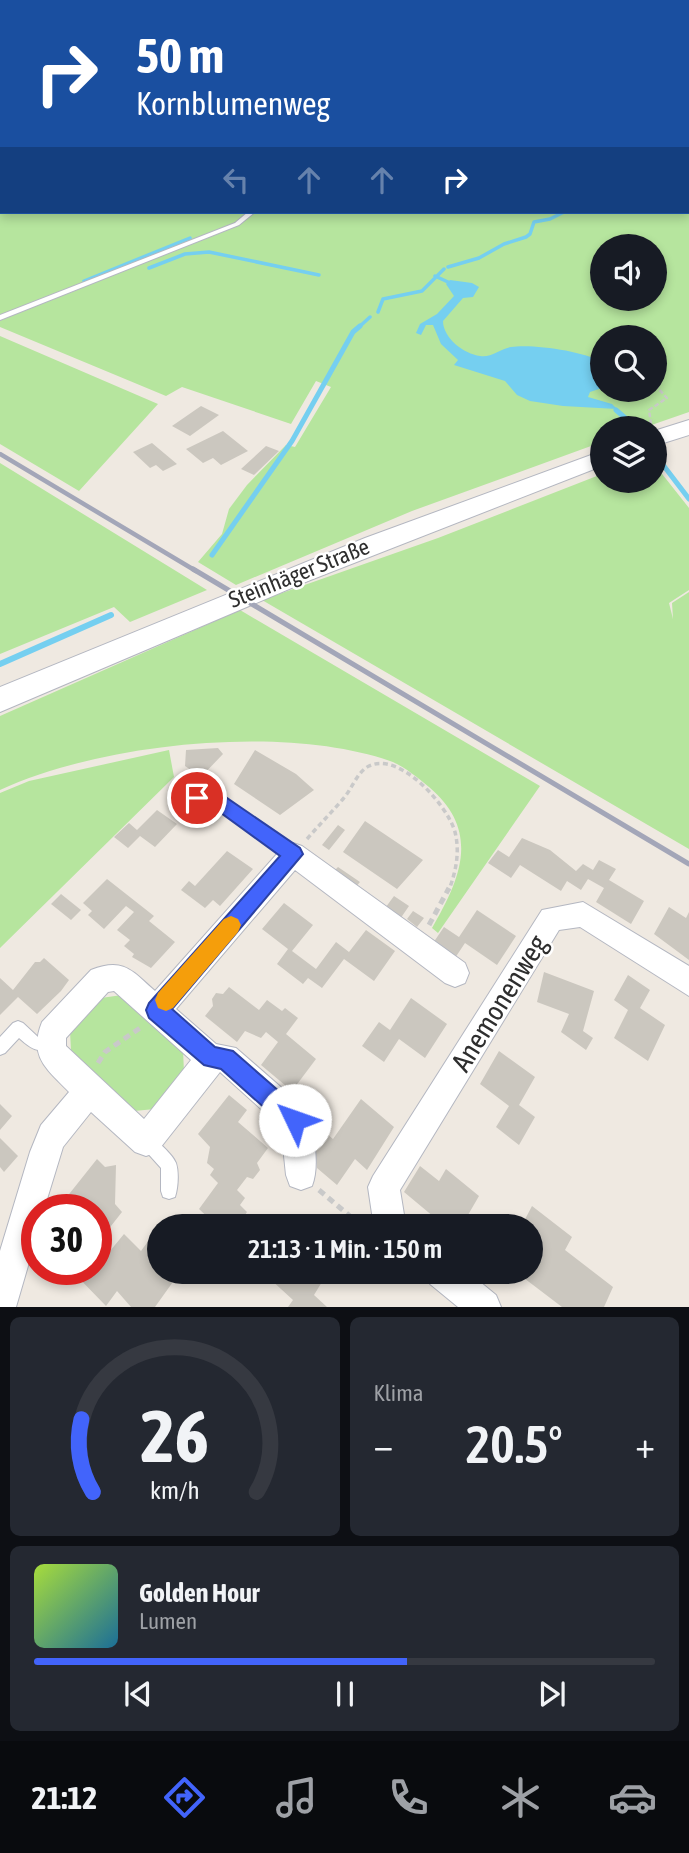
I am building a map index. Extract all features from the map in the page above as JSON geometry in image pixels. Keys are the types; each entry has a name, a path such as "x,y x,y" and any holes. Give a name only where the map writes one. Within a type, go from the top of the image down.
{"main road":[{"path":"667,435 689,427"},
{"name":"Steinhäger Straße","path":"0,700 265,586 590,463"}],"street":[{"path":"157,1010 293,854 455,973"},
{"name":"Anemonenweg","path":"388,1214 384,1187 551,919 583,914 689,982"},
{"path":"211,1058 146,1141 89,1091 51,1052 52,1032 101,980 118,976 211,1058 226,1058 295,1120 301,1175"},
{"path":"0,1306 45,1152 52,1136 89,1091"},
{"path":"456,1284 484,1307"}],"lane":[{"path":"0,318 237,224 250,214"},
{"path":"197,798 218,801 293,854"},
{"path":"0,1048 18,1028 36,1044 51,1043"},
{"path":"146,1141 169,1165 169,1191"}],"path":[{"path":"651,416 649,410 661,402"},
{"path":"293,854 345,797 367,767 383,763 396,766 422,785 444,808 453,824 458,847 454,873 446,897 415,944"},
{"path":"89,1091 93,1071 105,1052 140,1028 157,1010"},
{"path":"301,1175 348,1214"}],"green space":[{"path":"0,214 689,214 689,412 667,420 667,416 590,416 590,446 412,511 236,585 198,562 222,534 229,509 247,485 286,445 295,447 331,387 316,381 291,424 182,387 166,396 0,327"},
{"path":"0,336 158,404 79,491 0,444"},
{"path":"0,463 207,590 130,622 114,607 0,654"},
{"path":"590,479 590,493 667,493 667,480 689,508 689,590 669,603 673,619 672,603 689,592 689,849 262,600 438,538"},
{"path":"240,610 540,786 438,933 432,928 458,873 460,838 455,821 445,804 416,776 390,761 347,750 299,743 193,744 140,750 89,760 0,790 0,716"},
{"path":"169,750 174,777 0,948 0,793 29,781"},
{"path":"122,995 183,1049 184,1073 155,1109 134,1111 71,1051 70,1031 101,998"}],"water":[{"path":"450,280 472,283 479,287 473,297 463,298 443,321 450,339 456,344 467,352 480,356 488,356 511,347 532,347 558,349 590,357 590,402 605,402 617,409 530,401 517,395 505,381 454,365 458,360 441,344 433,325 426,325 421,335 416,333 420,324 437,314 454,296 446,284"}],"building":[{"path":"201,406 219,415 190,436 172,426"},
{"path":"223,431 248,451 221,465 213,458 203,463 186,449"},
{"path":"152,443 177,464 163,471 156,465 150,468 133,452"},
{"path":"266,446 279,451 254,475 241,469"},
{"path":"218,748 223,754 201,777 185,766 186,750"},
{"path":"255,750 296,774 314,790 280,815 234,784"},
{"path":"157,810 177,824 155,847 140,836 128,848 114,837 129,823 137,830"},
{"path":"365,821 423,860 397,889 343,852"},
{"path":"338,825 345,830 329,850 322,845"},
{"path":"522,838 550,850 576,871 583,864 593,870 599,860 616,869 609,880 644,901 631,924 596,902 604,888 588,879 581,890 567,881 561,891 520,865 511,878 488,863 498,850 509,857"},
{"path":"227,851 253,869 220,906 213,900 205,908 181,890 189,881 195,886"},
{"path":"338,867 360,882 354,889 332,873"},
{"path":"107,879 154,916 149,921 175,942 151,968 132,957 134,954 124,946 130,940 117,930 134,912 126,906 104,929 88,915 92,911 83,903"},
{"path":"61,894 81,910 71,920 51,904"},
{"path":"394,896 409,906 398,922 383,911"},
{"path":"284,903 313,925 292,951 316,969 336,942 349,952 366,930 395,951 374,981 344,959 322,988 308,978 303,984 277,964 288,949 262,929"},
{"path":"669,907 686,918 689,912 689,960 654,934"},
{"path":"477,910 516,936 497,965 465,943 453,961 431,946 444,927 459,937"},
{"path":"413,911 424,918 417,927 407,919"},
{"path":"44,958 69,980 61,991 37,1014 18,997 0,1015 0,978 13,990 35,962"},
{"path":"544,972 594,991 583,1031 593,1038 586,1050 561,1032 569,1014 537,1002"},
{"path":"628,975 650,990 640,1008 665,1025 648,1061 614,1038 628,1010 614,1000"},
{"path":"229,987 259,1010 267,1000 282,1011 285,1008 298,1018 286,1034 316,1059 292,1091 261,1065 278,1042 266,1032 261,1038 245,1031 237,1042 205,1016 213,1006 212,999 216,993 223,994"},
{"path":"411,998 447,1024 425,1058 399,1039 384,1062 362,1046 379,1022 390,1030"},
{"path":"499,1051 535,1077 519,1105 535,1117 519,1145 496,1127 509,1106 480,1084"},
{"path":"229,1095 247,1110 238,1122 268,1148 257,1163 260,1170 253,1179 247,1177 237,1190 245,1198 240,1205 247,1212 246,1214 204,1214 199,1209 218,1183 210,1175 214,1169 207,1163 210,1147 198,1134"},
{"path":"361,1099 394,1127 367,1170 355,1159 337,1185 317,1168 314,1140 321,1129 333,1139"},
{"path":"0,1104 12,1116 0,1130"},
{"path":"0,1138 18,1156 4,1172 0,1167"},
{"path":"97,1159 105,1167 116,1165 115,1204 122,1212 112,1225 112,1194 69,1194"},
{"path":"420,1166 439,1181 446,1169 479,1196 469,1214 430,1214 404,1192"},
{"path":"532,1206 542,1214 528,1214"},
{"path":"543,1215 572,1237 565,1250 613,1287 604,1307 562,1307 532,1284 543,1284"},
{"path":"124,1234 141,1251 147,1243 147,1284 171,1284 155,1307 131,1307 117,1291 106,1306 86,1285 112,1285 112,1249"},
{"path":"276,1284 321,1284 314,1295 327,1307 288,1307 293,1300"}],"waterway":[{"path":"448,267 479,258 504,244 526,237 530,234 534,222 560,214"},
{"path":"84,281 190,238"},
{"path":"149,268 185,254 209,252 319,275"},
{"path":"436,277 444,269"},
{"path":"378,312 383,299 422,291 436,277"},
{"path":"436,277 448,282"},
{"path":"358,328 370,317"},
{"path":"212,555 292,441 353,332 360,326"},
{"path":"616,410 623,416"},
{"path":"667,470 689,499"},
{"path":"0,664 111,615"}],"railway":[{"path":"0,454 196,571"},
{"path":"193,569 689,864"}],"slow traffic":[{"path":"166,1000 231,925"}],"route":[{"path":"197,798 218,801 293,854 157,1010 211,1058 226,1058 295,1120"}]}
